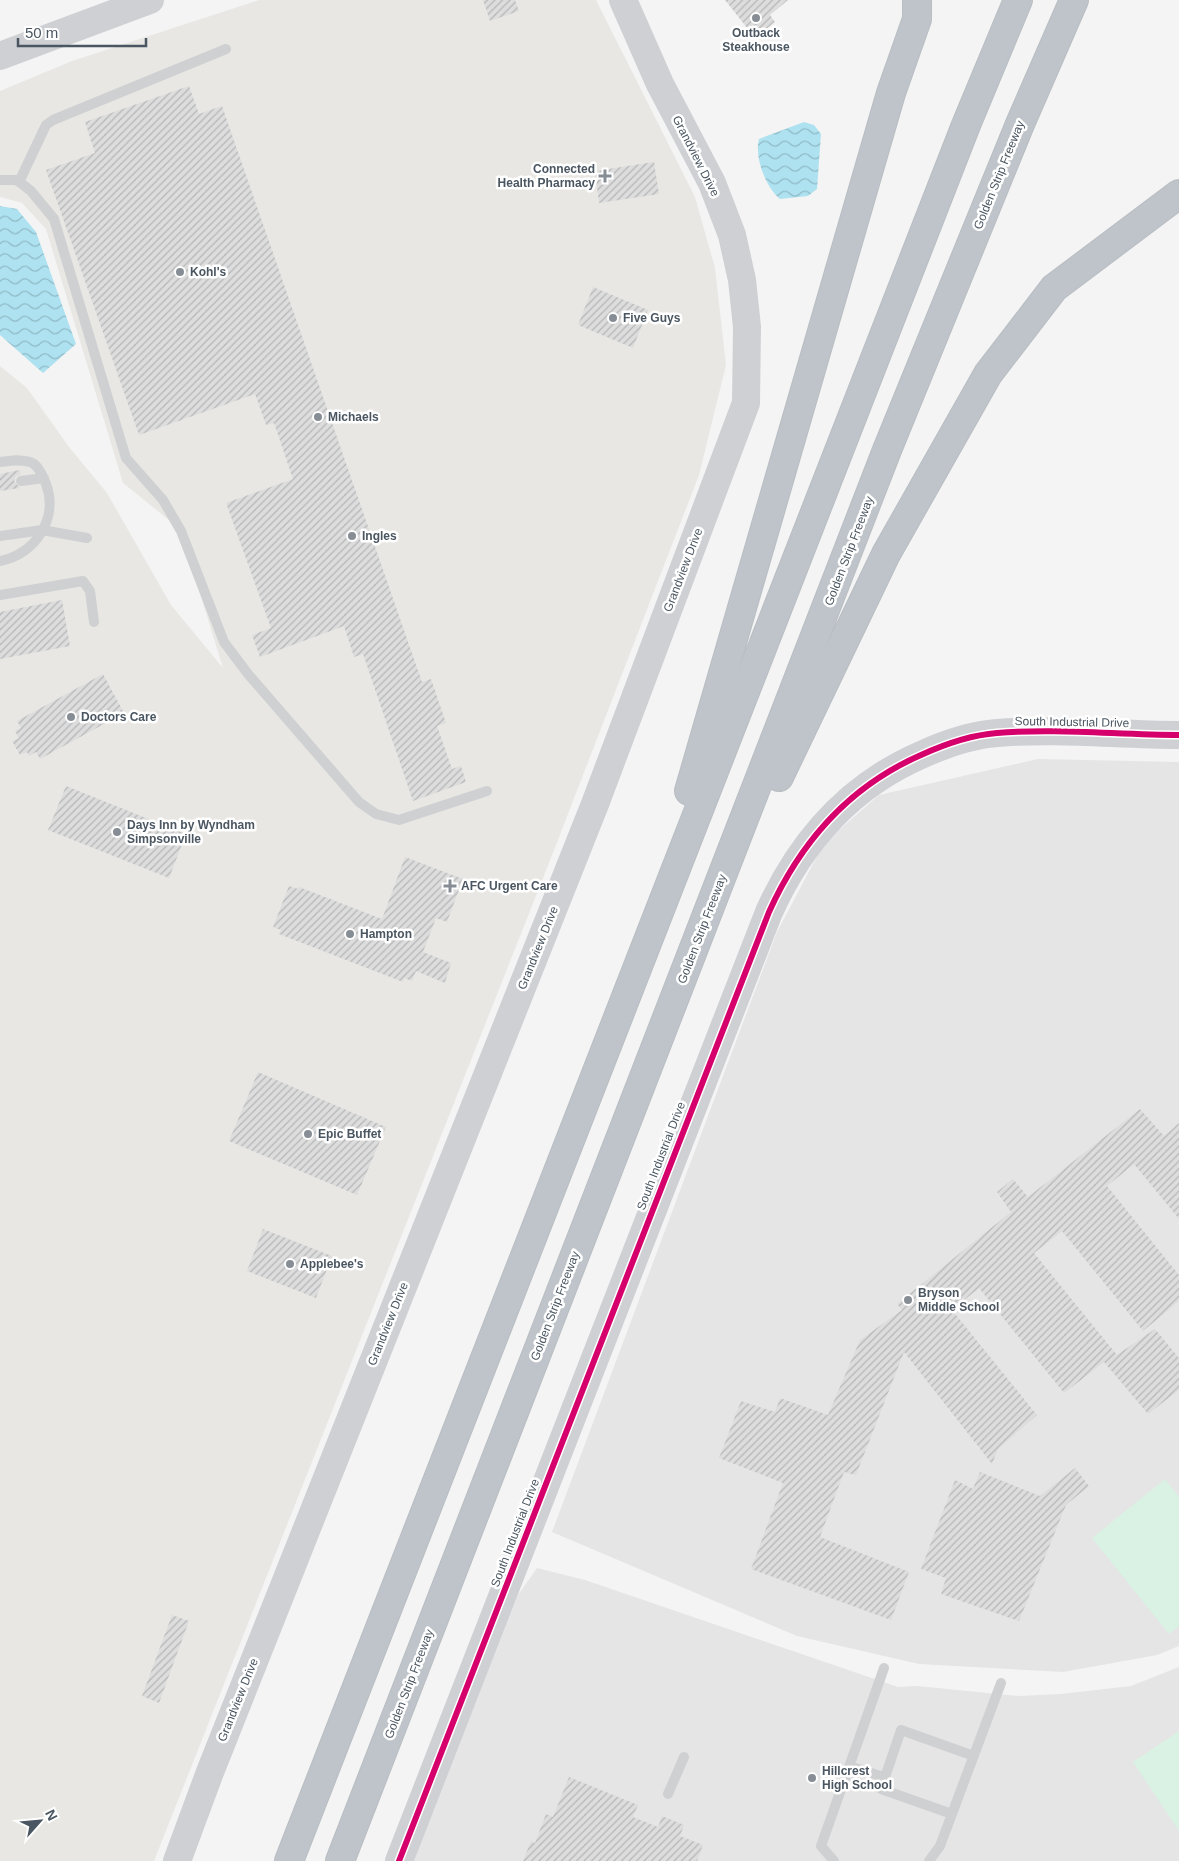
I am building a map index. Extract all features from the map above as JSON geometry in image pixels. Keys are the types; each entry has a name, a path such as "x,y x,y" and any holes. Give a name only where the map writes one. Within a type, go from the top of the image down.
{"highway":[{"path":"642,955 888,103 917,19 918,0"},
{"path":"289,1861 966,125 1018,0"},
{"name":"Golden Strip Freeway","path":"340,1861 887,450 1020,124 1074,0"},
{"path":"684,976 886,554 988,374 1054,288 1179,194"}],"main road":[{"path":"0,56 150,0"},
{"name":"Grandview Drive","path":"177,1861 217,1753 595,804 746,403 747,327 742,280 732,235 712,183 660,84 623,0"},
{"name":"South Industrial Drive","path":"399,1861 758,939 780,886 795,861 825,823 861,790 901,764 941,746 995,733 1038,730 1179,736"}],"lane":[{"path":"19,182 46,125 226,49"},
{"path":"0,180 19,182 31,191 54,219 126,458 163,500 181,531 224,642 248,674 359,802 376,814 400,820 487,792"},
{"path":"0,462 21,460 34,464 44,478 50,494 50,511 42,530 29,549 0,561"},
{"path":"22,481 44,478"},
{"path":"0,536 42,530 87,538"},
{"path":"0,595 84,581 90,591 94,622"},
{"path":"834,1861 821,1846 884,1668"},
{"path":"929,1861 940,1846 1001,1683"},
{"path":"952,1814 881,1789 901,1730 974,1756"},
{"path":"668,1794 684,1757"},
{"path":"849,1766 884,1777"}],"shaded area":[{"path":"259,0 596,0 695,197 715,268 726,365 699,475 549,863 154,1861 0,1861 0,366 27,388 69,447 107,493 171,605 223,668 180,529 123,483 46,229 22,203 0,197 0,91 72,61"},
{"name":"Bryson Middle School","path":"1038,759 1179,762 1179,1646 1157,1655 1063,1672 919,1664 797,1636 552,1532 777,932 824,843 879,795"},
{"name":"Hillcrest High School","path":"537,1568 585,1580 898,1687 917,1686 1019,1696 1061,1694 1131,1686 1179,1667 1179,1861 412,1861 518,1595"}],"green space":[{"path":"1165,1479 1179,1497 1179,1626 1169,1634 1092,1538"},
{"path":"1179,1731 1179,1831 1133,1762"}],"water":[{"path":"804,122 814,125 821,134 817,189 808,196 780,199 770,188 762,172 758,154 759,139"},
{"path":"0,206 17,209 36,232 76,344 43,373 0,335"}],"building":[{"path":"483,0 515,0 519,11 490,21"},
{"name":"Outback Steakhouse","path":"725,0 788,0 770,15 775,22 755,38"},
{"name":"Kohl's","path":"189,86 199,114 222,106 422,682 431,679 446,723 437,726 452,769 461,766 466,782 413,801 363,654 354,657 344,626 260,657 252,635 271,628 226,503 293,479 274,423 266,425 255,394 139,435 46,170 95,153 85,122"},
{"path":"654,162 659,194 599,203 595,171"},
{"name":"Five Guys","path":"593,287 648,310 633,348 578,325"},
{"path":"20,470 20,474 16,476 14,481 20,488 0,491 0,474"},
{"path":"62,600 70,646 0,659 0,612"},
{"name":"Doctors Care","path":"103,674 124,713 40,759 36,752 29,756 27,752 20,755 12,741 19,738 15,731 21,728 17,721"},
{"name":"Days Inn by Wyndham Simpsonville","path":"66,786 186,834 169,878 48,830"},
{"name":"Hampton","path":"405,857 463,879 447,922 436,918 423,952 451,963 445,983 416,971 412,981 404,978 403,982 279,934 281,930 273,927 289,886 298,889 299,887 382,919"},
{"name":"Epic Buffet","path":"258,1072 386,1127 357,1195 229,1141"},
{"path":"1140,1109 1164,1136 1179,1123 1179,1219 1134,1164 1107,1186 1179,1275 1179,1301 1143,1331 1062,1231 1034,1253 1117,1355 1155,1329 1179,1358 1179,1390 1148,1414 1104,1362 1064,1393 979,1288 952,1310 1037,1415 998,1449 992,1464 904,1352 856,1475 844,1472 820,1537 909,1572 891,1620 751,1569 783,1483 719,1458 741,1401 775,1412 780,1398 828,1415 860,1340 902,1310 897,1304 1011,1212 997,1192 1013,1179 1028,1197"},
{"name":"Applebee's","path":"263,1229 332,1256 316,1298 247,1271"},
{"path":"1075,1468 1089,1486 1066,1505 1019,1621 941,1594 946,1578 921,1569 955,1480 973,1489 980,1472 1040,1496"},
{"path":"172,1615 189,1621 159,1703 142,1696"},
{"path":"569,1777 638,1805 633,1817 658,1827 662,1816 684,1825 680,1836 703,1845 697,1861 523,1861 531,1841 535,1843 546,1814 553,1817"}],"cycle path":[{"path":"399,1861 769,912 796,862 830,818 872,783 895,768 949,744 987,734 1020,732 1065,731 1179,735"}],"place":[{"name":"Outback Steakhouse","path":"756,18"},
{"name":"Connected Health Pharmacy","path":"605,176"},
{"name":"Kohl's","path":"180,272"},
{"name":"Five Guys","path":"613,318"},
{"name":"Michaels","path":"318,417"},
{"name":"Ingles","path":"352,536"},
{"name":"Doctors Care","path":"71,717"},
{"name":"Days Inn by Wyndham Simpsonville","path":"117,832"},
{"name":"AFC Urgent Care","path":"450,886"},
{"name":"Hampton","path":"350,934"},
{"name":"Epic Buffet","path":"308,1134"},
{"name":"Applebee's","path":"290,1264"},
{"name":"Bryson Middle School","path":"908,1300"},
{"name":"Hillcrest High School","path":"812,1778"}]}
